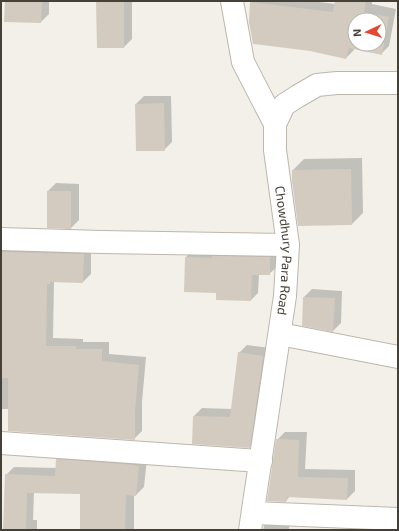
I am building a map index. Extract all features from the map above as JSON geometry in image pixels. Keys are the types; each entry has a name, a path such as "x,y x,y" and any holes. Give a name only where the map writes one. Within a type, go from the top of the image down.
{"street":[{"name":"Chowdhury Para Road","path":"232,1 243,62 275,124 275,150 288,245 285,296 252,522"},
{"path":"275,124 284,105 317,85 337,83 398,83"},
{"path":"1,239 288,245"},
{"path":"280,334 398,357"},
{"path":"1,443 261,461"},
{"path":"252,522 398,519"}],"building":[{"path":"5,1 42,1 41,23 4,22"},
{"path":"96,1 124,1 124,48 97,48"},
{"path":"335,1 366,1 364,12 347,12 348,52 346,59 310,51 253,44 249,22 250,2 333,12"},
{"path":"387,17 389,17 387,28"},
{"path":"368,52 383,52 382,55"},
{"path":"164,103 165,151 136,151 135,104"},
{"path":"351,169 352,225 298,226 292,170"},
{"path":"47,191 71,191 71,229 47,228"},
{"path":"1,252 84,254 83,283 50,282 50,284 47,284 46,346 76,346 76,349 102,349 102,361 139,365 135,411 135,440 8,431 8,378 1,378"},
{"path":"212,256 270,257 270,275 252,275 251,301 216,300 216,293 184,292 185,257 212,258"},
{"path":"303,297 335,298 333,332 302,326"},
{"path":"238,352 263,356 250,448 192,444 193,416 230,417"},
{"path":"276,439 299,440 298,477 348,478 347,500 287,497 286,502 267,501"},
{"path":"56,459 139,466 136,496 126,495 125,530 80,530 80,494 27,493 26,530 3,530 5,474 55,476"}]}
